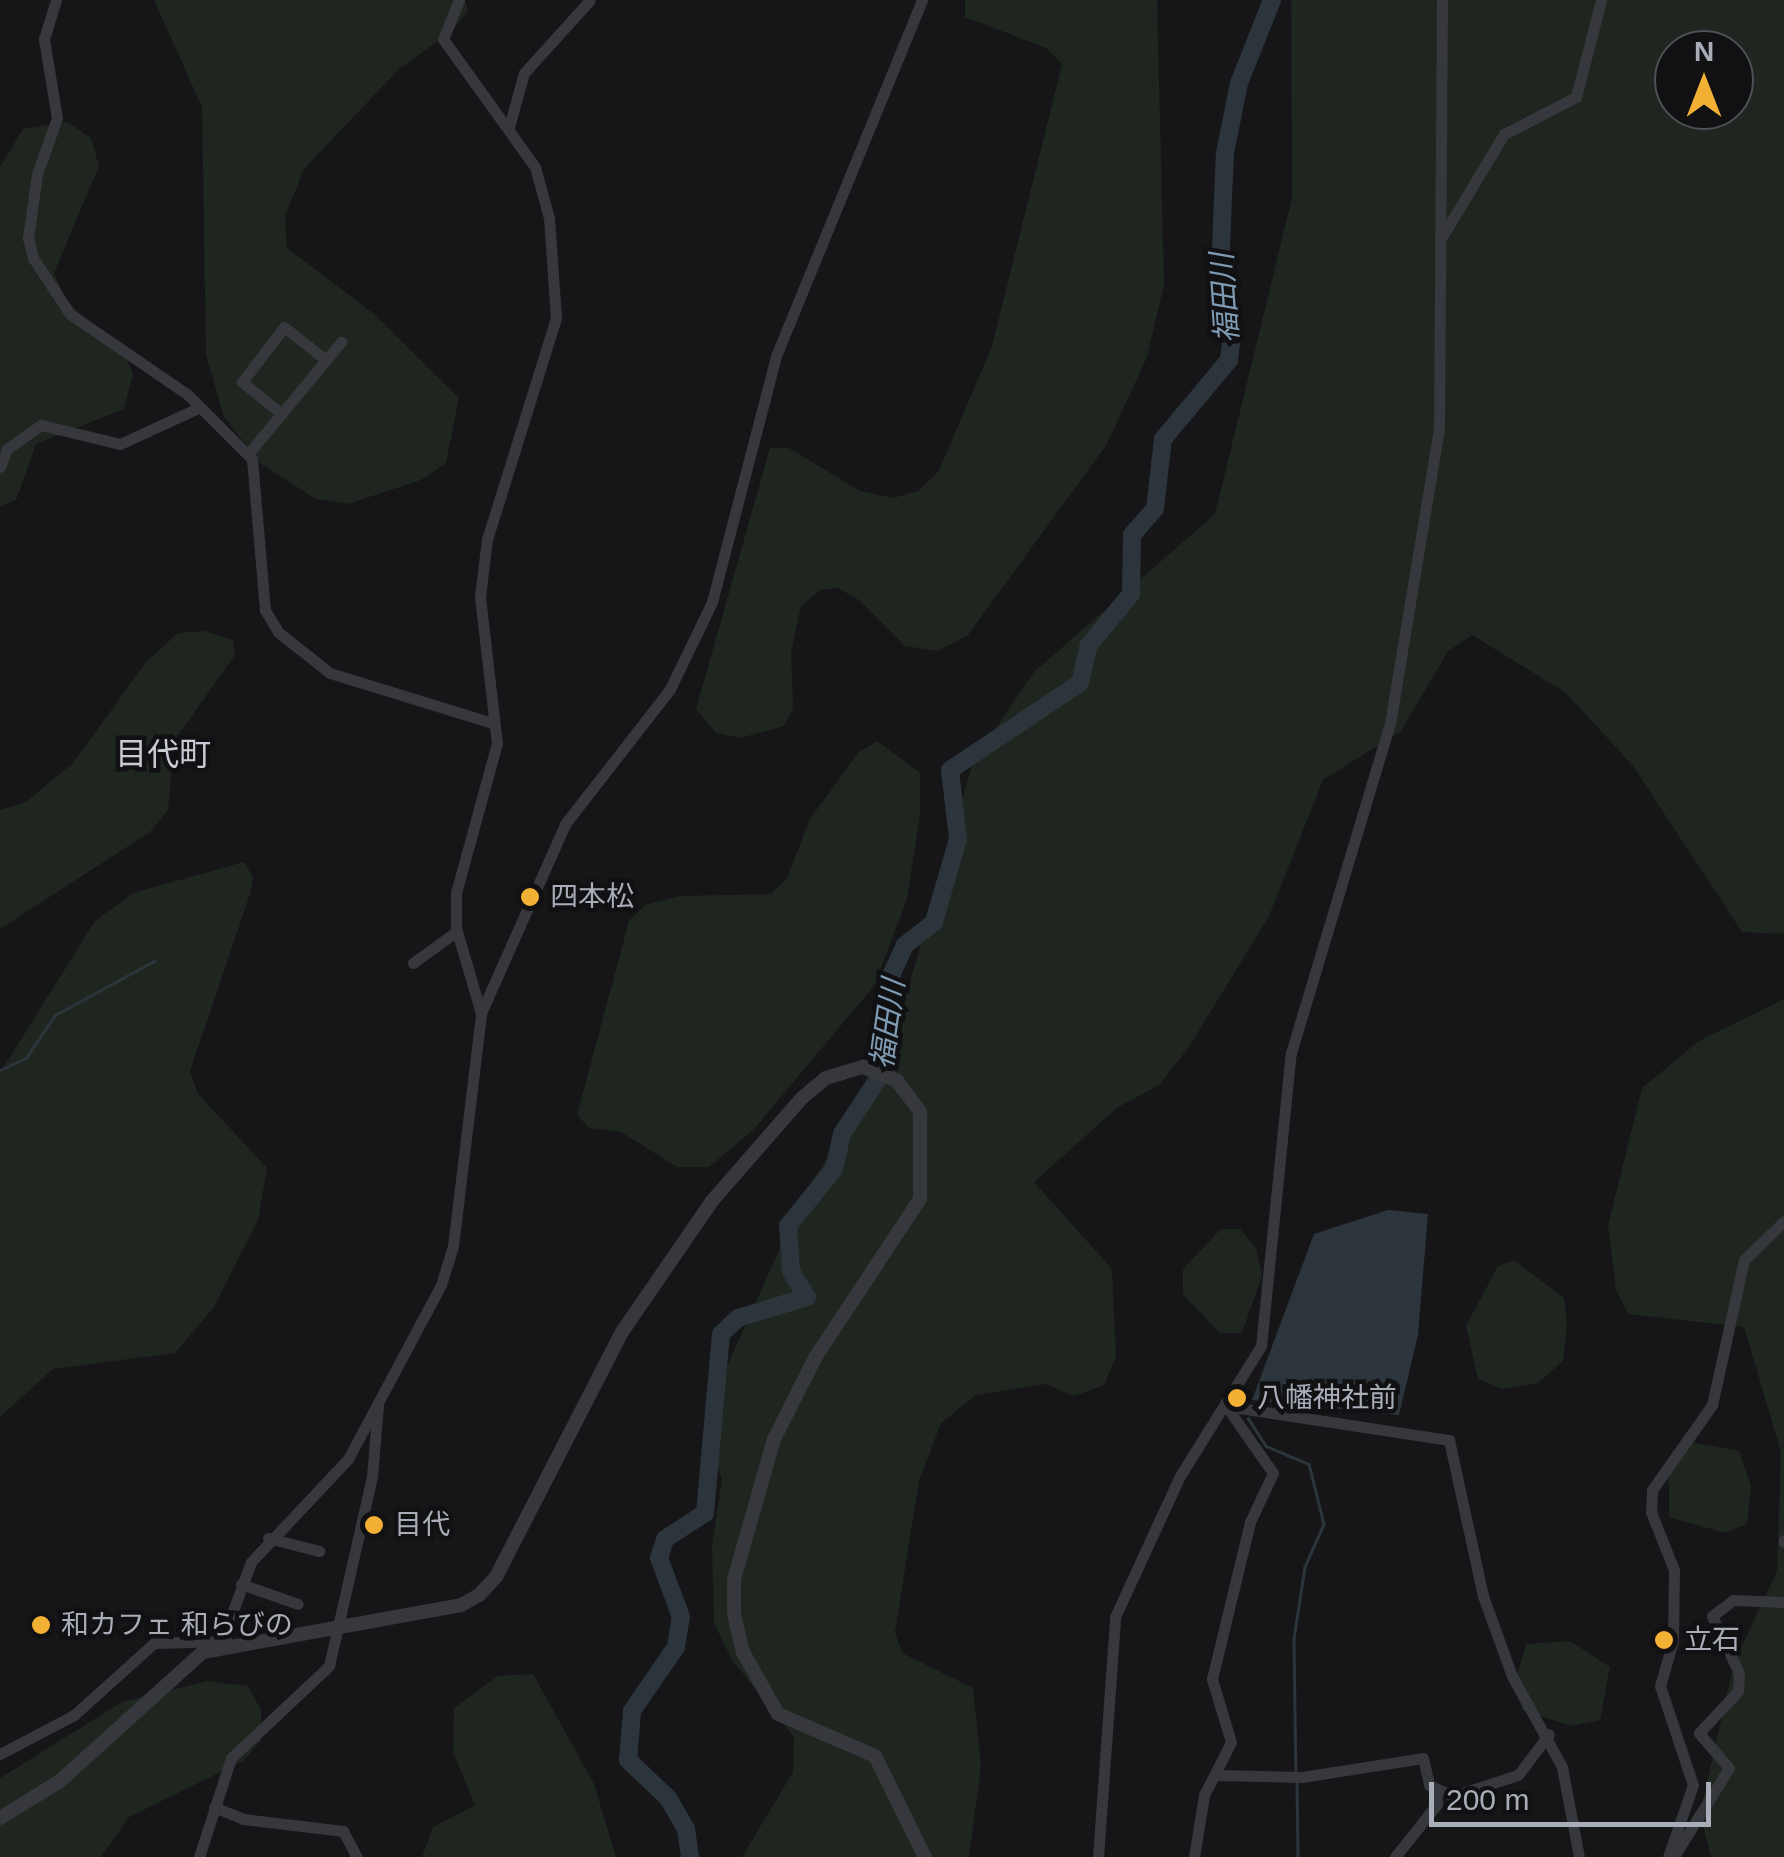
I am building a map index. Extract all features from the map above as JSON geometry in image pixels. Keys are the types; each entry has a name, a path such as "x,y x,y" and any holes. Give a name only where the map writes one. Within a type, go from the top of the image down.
{"street":[{"path":"56,0 44,39 57,118 37,174 28,238 33,258 70,314 198,408 248,454 262,511 264,610 278,632 330,673 494,723"},
{"path":"459,0 443,39 535,167 549,218 556,318 487,539 480,597 497,744 456,893 457,931 480,1013"},
{"path":"509,127 524,73 590,0"},
{"path":"228,1642 241,1584 268,1538 348,1460 379,1390 441,1285 453,1246 480,1013 565,824 670,689 712,602 776,356 922,0"},
{"path":"1098,1857 1115,1617 1180,1476 1261,1346 1291,1053 1390,724 1435,478 1442,237 1442,0"},
{"path":"1442,237 1504,134 1576,97 1602,0"},
{"path":"282,414 242,382 284,328 326,360"},
{"path":"248,454 341,342"},
{"path":"0,467 7,449 40,425 120,444 198,408"},
{"path":"413,963 457,931"},
{"path":"0,1754 74,1716 154,1643 228,1642 462,1605 488,1586 622,1332 712,1201 802,1098 854,1067 888,1075 912,1098 923,1134 920,1199 816,1356 774,1438 734,1579 734,1614 743,1652 778,1714 875,1756 925,1857"},
{"path":"1671,1857 1693,1785 1660,1686 1673,1641 1674,1570 1650,1512 1652,1490 1712,1406 1744,1260 1784,1220"},
{"path":"199,1857 231,1758 329,1666 372,1477 379,1390"},
{"path":"1226,1406 1449,1440 1495,1632 1549,1734 1579,1857"},
{"path":"1194,1857 1204,1794 1232,1742 1212,1679 1250,1522 1273,1472 1226,1406"},
{"path":"268,1538 320,1551"},
{"path":"241,1584 298,1604"},
{"path":"1671,1857 1728,1768 1699,1733 1738,1691 1739,1673 1712,1616 1733,1600 1784,1602"},
{"path":"0,1818 60,1781 175,1670 228,1642"},
{"path":"1436,1791 1480,1791 1518,1775 1549,1734"},
{"path":"1217,1775 1296,1777 1423,1758 1437,1804 1394,1857"},
{"path":"214,1807 243,1819 343,1831 357,1857"}],"shaded area":[{"path":"154,0 465,0 468,11 451,32 400,68 304,169 285,216 287,248 374,314 459,398 446,463 421,480 348,504 316,499 261,464 224,417 206,355 202,107"},
{"path":"965,0 1157,0 1164,285 1147,357 1107,444 968,635 938,651 905,646 859,600 838,588 820,590 801,606 791,652 793,708 784,726 740,738 716,733 696,709 770,448 789,448 860,491 893,498 918,491 939,471 992,346 1062,64 1046,48 965,17"},
{"path":"1291,0 1784,0 1784,934 1742,932 1633,766 1566,693 1472,635 1448,651 1401,731 1323,780 1269,916 1189,1047 1158,1086 1118,1107 1034,1182 1112,1269 1116,1357 1104,1385 1074,1396 1046,1384 976,1395 941,1423 919,1481 895,1632 902,1653 973,1688 981,1767 969,1857 742,1857 793,1772 794,1737 732,1660 714,1623 712,1546 722,1479 711,1449 716,1391 802,1199 889,1055 973,762 1034,672 1215,514 1292,198"},
{"path":"67,122 91,138 99,166 54,273 66,301 121,349 133,373 124,409 36,444 16,500 0,506 0,167 23,129"},
{"path":"205,631 233,640 235,655 174,741 168,810 150,832 0,929 0,810 26,802 73,763 146,662 178,633"},
{"path":"877,741 920,773 920,814 907,899 874,986 753,1130 709,1167 677,1167 621,1132 589,1128 577,1115 629,921 645,905 680,896 771,894 787,878 810,819 858,753"},
{"path":"244,862 253,877 250,894 190,1071 198,1094 267,1168 258,1220 214,1307 175,1353 53,1369 0,1417 0,1073 95,921 133,893"},
{"path":"1784,999 1784,1857 1711,1857 1700,1814 1734,1663 1777,1571 1781,1452 1744,1327 1628,1314 1616,1290 1608,1225 1642,1088 1699,1041"},
{"path":"1388,1210 1428,1214 1418,1335 1399,1415 1252,1400 1314,1234"},
{"path":"1221,1229 1240,1229 1256,1248 1262,1276 1242,1333 1220,1333 1183,1295 1183,1269"},
{"path":"1514,1260 1564,1298 1567,1324 1563,1361 1538,1383 1503,1389 1478,1379 1466,1326 1498,1266"},
{"path":"1685,1441 1739,1451 1751,1486 1747,1524 1725,1533 1669,1517 1669,1460"},
{"path":"1570,1641 1610,1667 1600,1720 1572,1726 1522,1710 1516,1679 1526,1644"},
{"path":"533,1674 594,1784 616,1857 422,1857 433,1827 475,1805 453,1752 454,1708 498,1676"},
{"path":"208,1681 248,1686 261,1710 261,1741 243,1761 129,1817 101,1857 0,1857 0,1778 122,1702"}],"waterway":[{"name":"福田川","path":"690,1857 686,1829 669,1799 628,1760 632,1711 676,1647 681,1617 659,1558 665,1539 705,1513 721,1334 738,1318 807,1297 791,1271 788,1226 834,1169 842,1134 885,1068 892,973 905,945 934,922 958,839 950,770 1080,683 1089,645 1131,594 1132,535 1155,509 1163,439 1229,360 1233,325 1220,270 1225,153 1239,83 1272,0"},
{"path":"0,1070 26,1058 55,1015 154,961"},
{"path":"1248,1418 1266,1446 1309,1464 1324,1524 1305,1567 1294,1639 1296,1774"},
{"path":"1297,1782 1298,1857"}],"place":[{"name":"四本松","path":"530,897"},
{"name":"八幡神社前","path":"1237,1398"},
{"name":"目代","path":"374,1525"},
{"name":"和カフェ 和らびの","path":"41,1625"},
{"name":"立石","path":"1664,1640"}],"district":[{"name":"目代町","path":"163,754"}]}
